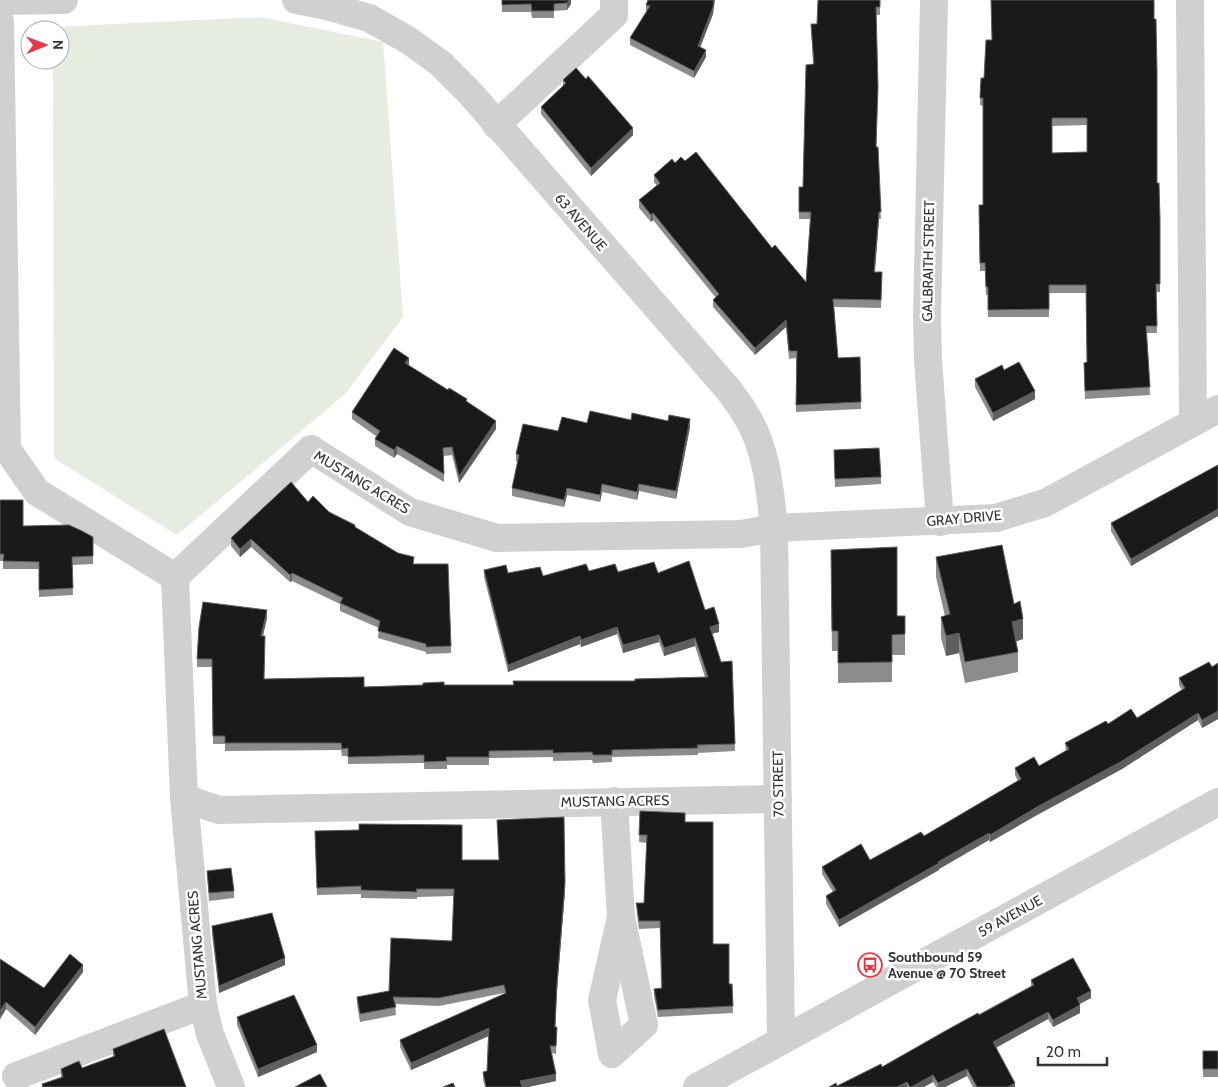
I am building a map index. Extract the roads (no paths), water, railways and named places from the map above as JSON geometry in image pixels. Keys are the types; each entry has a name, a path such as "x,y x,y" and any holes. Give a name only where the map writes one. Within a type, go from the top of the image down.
{"street":[{"path":"0,1 64,0"},
{"name":"63 AVENUE","path":"296,0 327,6 369,18 408,40 440,64 470,94 728,389 746,414 757,437 765,461 774,528"},
{"path":"496,125 614,15 614,0"},
{"name":"GALBRAITH STREET","path":"934,0 927,317 928,360 940,522"},
{"path":"1190,0 1193,422"},
{"path":"0,21 4,450 37,492 175,577"},
{"name":"GRAY DRIVE","path":"774,528 996,518 1045,503 1218,409"},
{"name":"MUSTANG ACRES","path":"231,1087 210,1034 203,1005 184,798 175,577 311,449 410,512 497,538 741,534 774,528"},
{"name":"70 STREET","path":"774,528 781,1040"},
{"name":"MUSTANG ACRES","path":"184,798 219,810 778,799"},
{"path":"614,801 621,917"},
{"name":"59 AVENUE","path":"697,1087 1218,802"},
{"path":"13,1077 203,1005"}],"place":[{"name":"Southbound 59 Avenue @ 70 Street","path":"870,965"}]}
